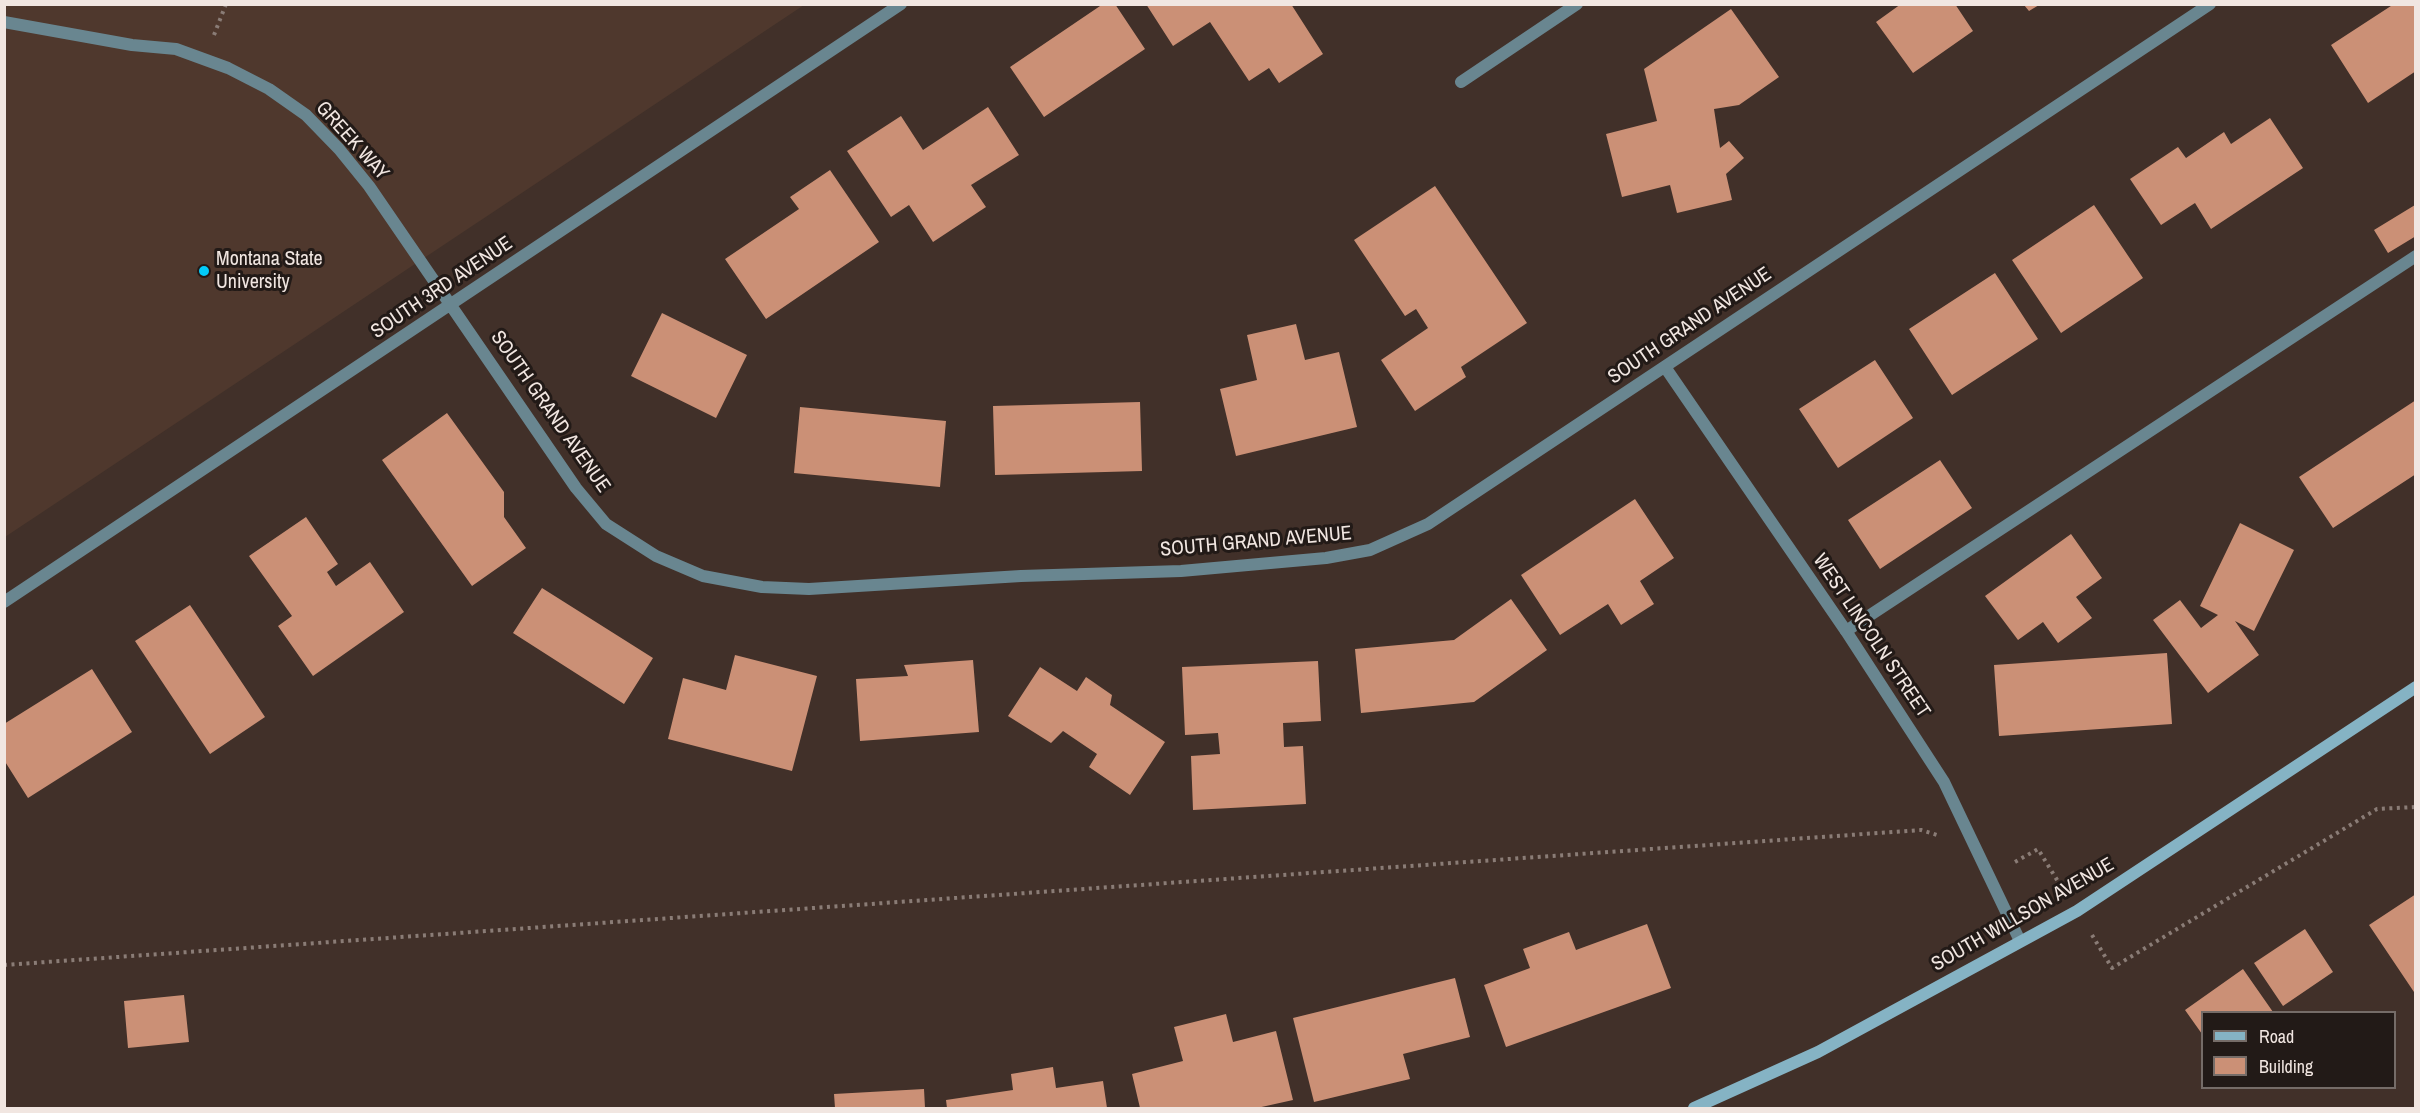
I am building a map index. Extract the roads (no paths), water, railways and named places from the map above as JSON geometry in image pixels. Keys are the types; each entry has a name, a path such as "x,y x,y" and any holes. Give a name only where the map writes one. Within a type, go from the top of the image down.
{"main road":[{"name":"SOUTH WILLSON AVENUE","path":"1694,1108 1818,1052 2077,911 2415,687"}],"street":[{"name":"SOUTH 3RD AVENUE","path":"4,602 901,4"},
{"path":"1461,82 1577,4"},
{"name":"SOUTH GRAND AVENUE","path":"452,305 576,488 606,524 656,556 703,576 774,588 809,589 1021,576 1181,571 1326,558 1370,550 1428,524 2211,4"},
{"name":"GREEK WAY","path":"4,22 132,45 176,49 228,68 269,89 306,115 339,149 369,186 452,305"},
{"path":"1846,631 2415,256"},
{"name":"WEST LINCOLN STREET","path":"1665,366 1846,631 1944,782 2020,941"}],"place":[{"name":"Montana State University","path":"204,271"}]}
